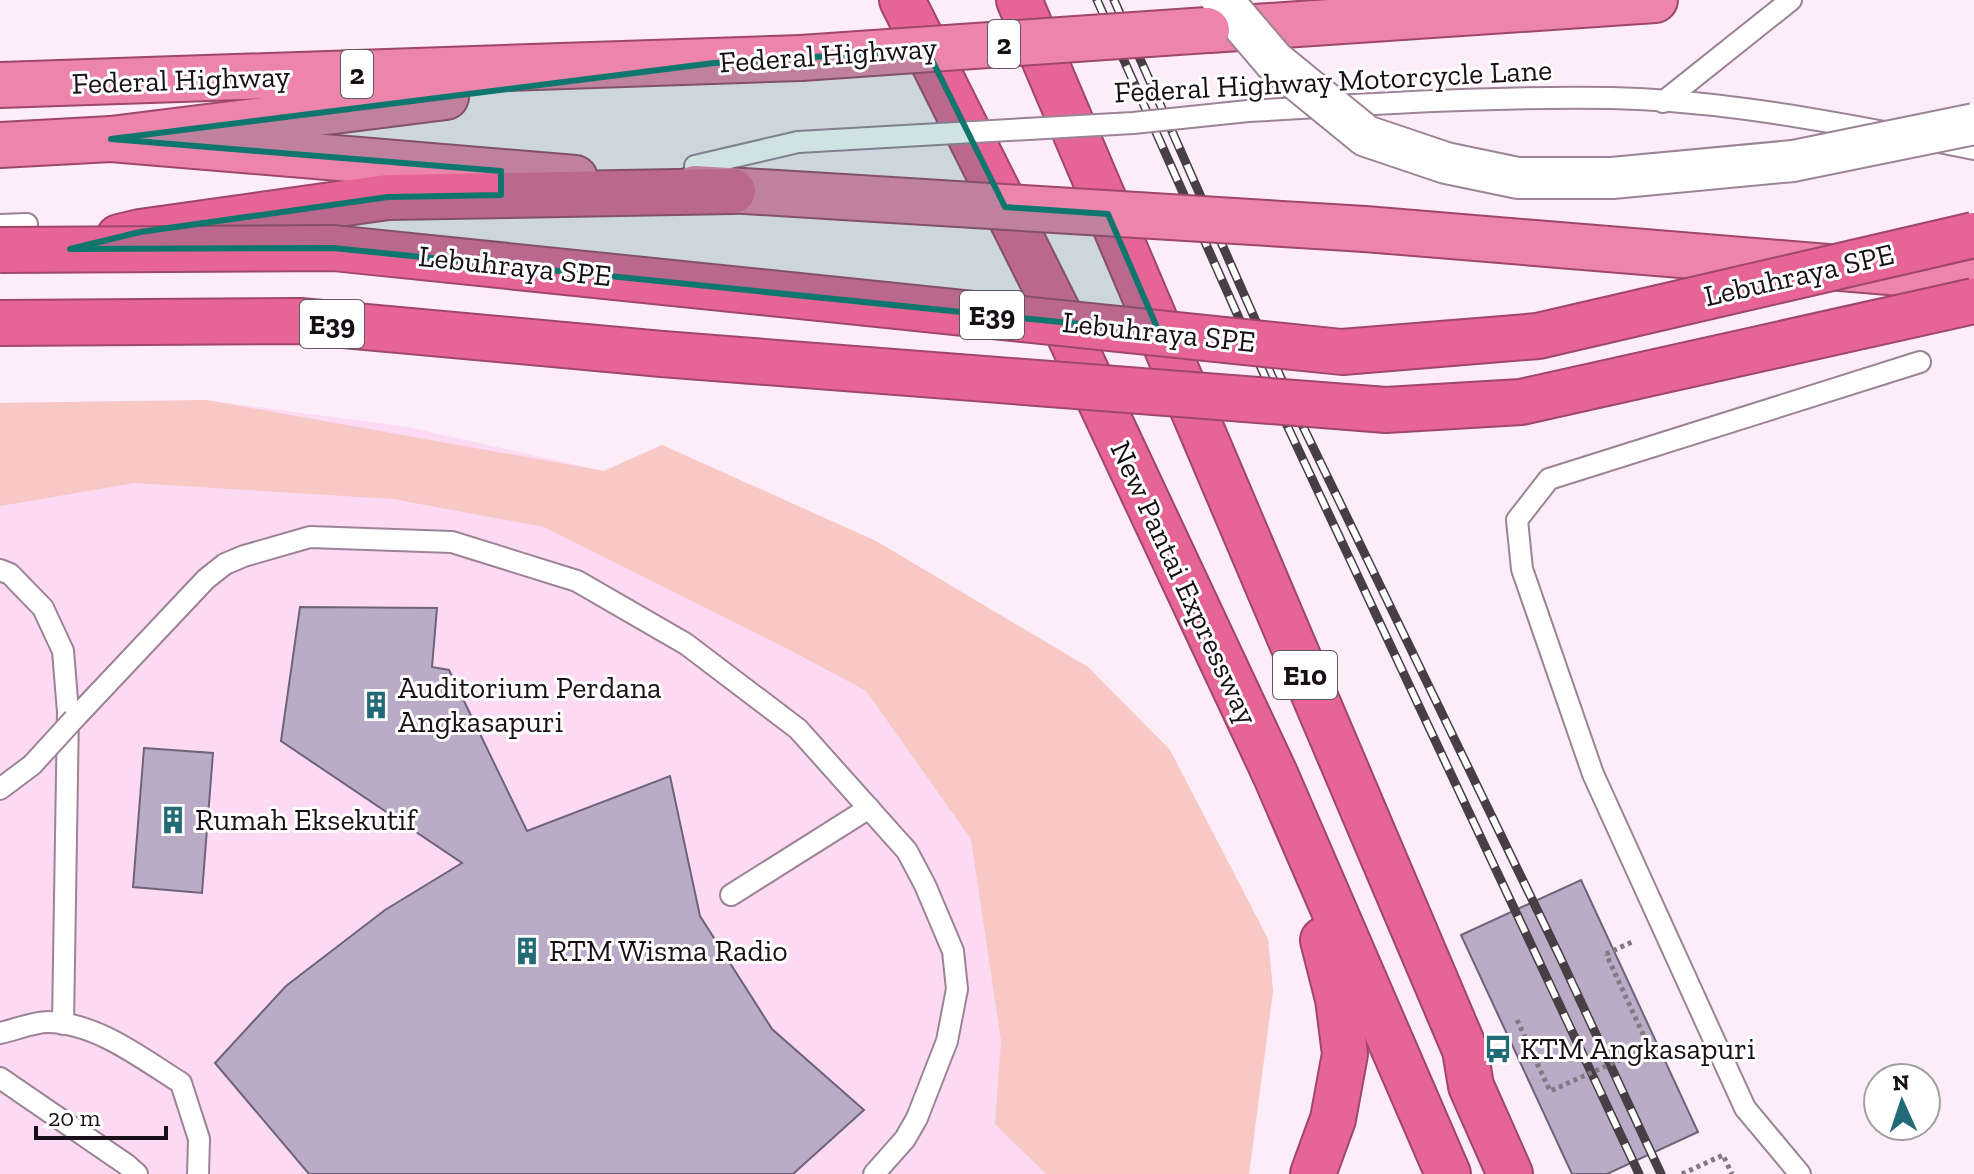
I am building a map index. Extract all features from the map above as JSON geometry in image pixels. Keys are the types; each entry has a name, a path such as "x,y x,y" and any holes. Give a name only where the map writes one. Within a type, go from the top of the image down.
{"highway":[{"name":"New Pantai Expressway","path":"902,0 1065,326 1275,774 1448,1174"},
{"name":"E10","path":"1019,0 1465,1050 1471,1086 1510,1174"},
{"name":"Federal Highway","path":"0,85 714,63 801,58 1214,15 1655,0"},
{"path":"0,145 111,139 714,63"},
{"path":"111,139 733,191 1365,229 1974,279"},
{"path":"0,267 140,232 388,197 733,191"},
{"name":"Lebuhraya SPE","path":"14,237 333,248 1342,352 1538,336 1974,235"},
{"name":"Lebuhraya SPE","path":"0,323 300,321 662,354 1386,410 1521,402 1974,301"},
{"path":"1275,774 1332,972 1345,1054 1333,1119 1313,1174"}],"street":[{"path":"1214,15 1366,136 1446,163 1518,178 1612,178 1793,161 1974,124"}],"lane":[{"path":"1663,102 1791,0"},
{"name":"Federal Highway Motorcycle Lane","path":"695,166 798,142 1133,123 1248,111 1466,98 1616,98 1771,111 1974,149"},
{"path":"0,225 14,237"},
{"path":"1800,1174 1745,1108 1593,774 1522,569 1517,520 1549,479 1920,362"},
{"path":"0,789 32,765 206,579 225,564 244,556 310,537 432,539 452,542 577,581 686,644 798,729 907,851 925,885 953,951 957,989 947,1041 917,1118 905,1139 874,1174"},
{"path":"0,570 10,574 43,608 63,651 68,712 63,1024"},
{"path":"731,895 869,808"},
{"path":"0,1033 45,1022 79,1025 181,1083 199,1139 198,1174"},
{"path":"0,1078 137,1174"}],"path":[{"path":"1517,1020 1550,1091 1649,1047 1606,954"},
{"path":"1682,1174 1723,1155 1732,1174"}],"highlighted area":[{"path":"927,50 1005,207 1108,214 1159,332 333,248 70,249 140,232 388,197 501,195 501,171 111,139 714,63"}],"shaded area":[{"path":"206,400 408,427 604,471 662,445 876,541 1088,667 1170,750 1268,939 1273,991 1249,1174 0,1174 0,403"},
{"path":"206,400 604,471 662,445 876,541 1088,667 1170,750 1268,939 1273,991 1249,1174 1046,1174 995,1124 1001,1041 971,839 866,691 788,649 544,527 393,499 135,483 0,506 0,403"}],"building":[{"name":"RTM Wisma Radio","path":"300,607 437,608 432,667 449,670 527,831 670,776 700,916 772,1029 864,1110 793,1174 309,1174 215,1063 286,986 385,910 462,863 281,741"},
{"name":"Rumah Eksekutif","path":"144,748 213,753 202,893 133,887"},
{"path":"1581,880 1698,1132 1607,1174 1572,1174 1461,935"}],"railway":[{"path":"1097,0 1284,419 1639,1174"},
{"path":"1114,0 1296,412 1560,957 1661,1174"}],"place":[{"name":"Auditorium Perdana Angkasapuri","path":"376,705"},
{"name":"Rumah Eksekutif","path":"173,820"},
{"name":"RTM Wisma Radio","path":"527,951"},
{"name":"KTM Angkasapuri","path":"1498,1049"}]}
